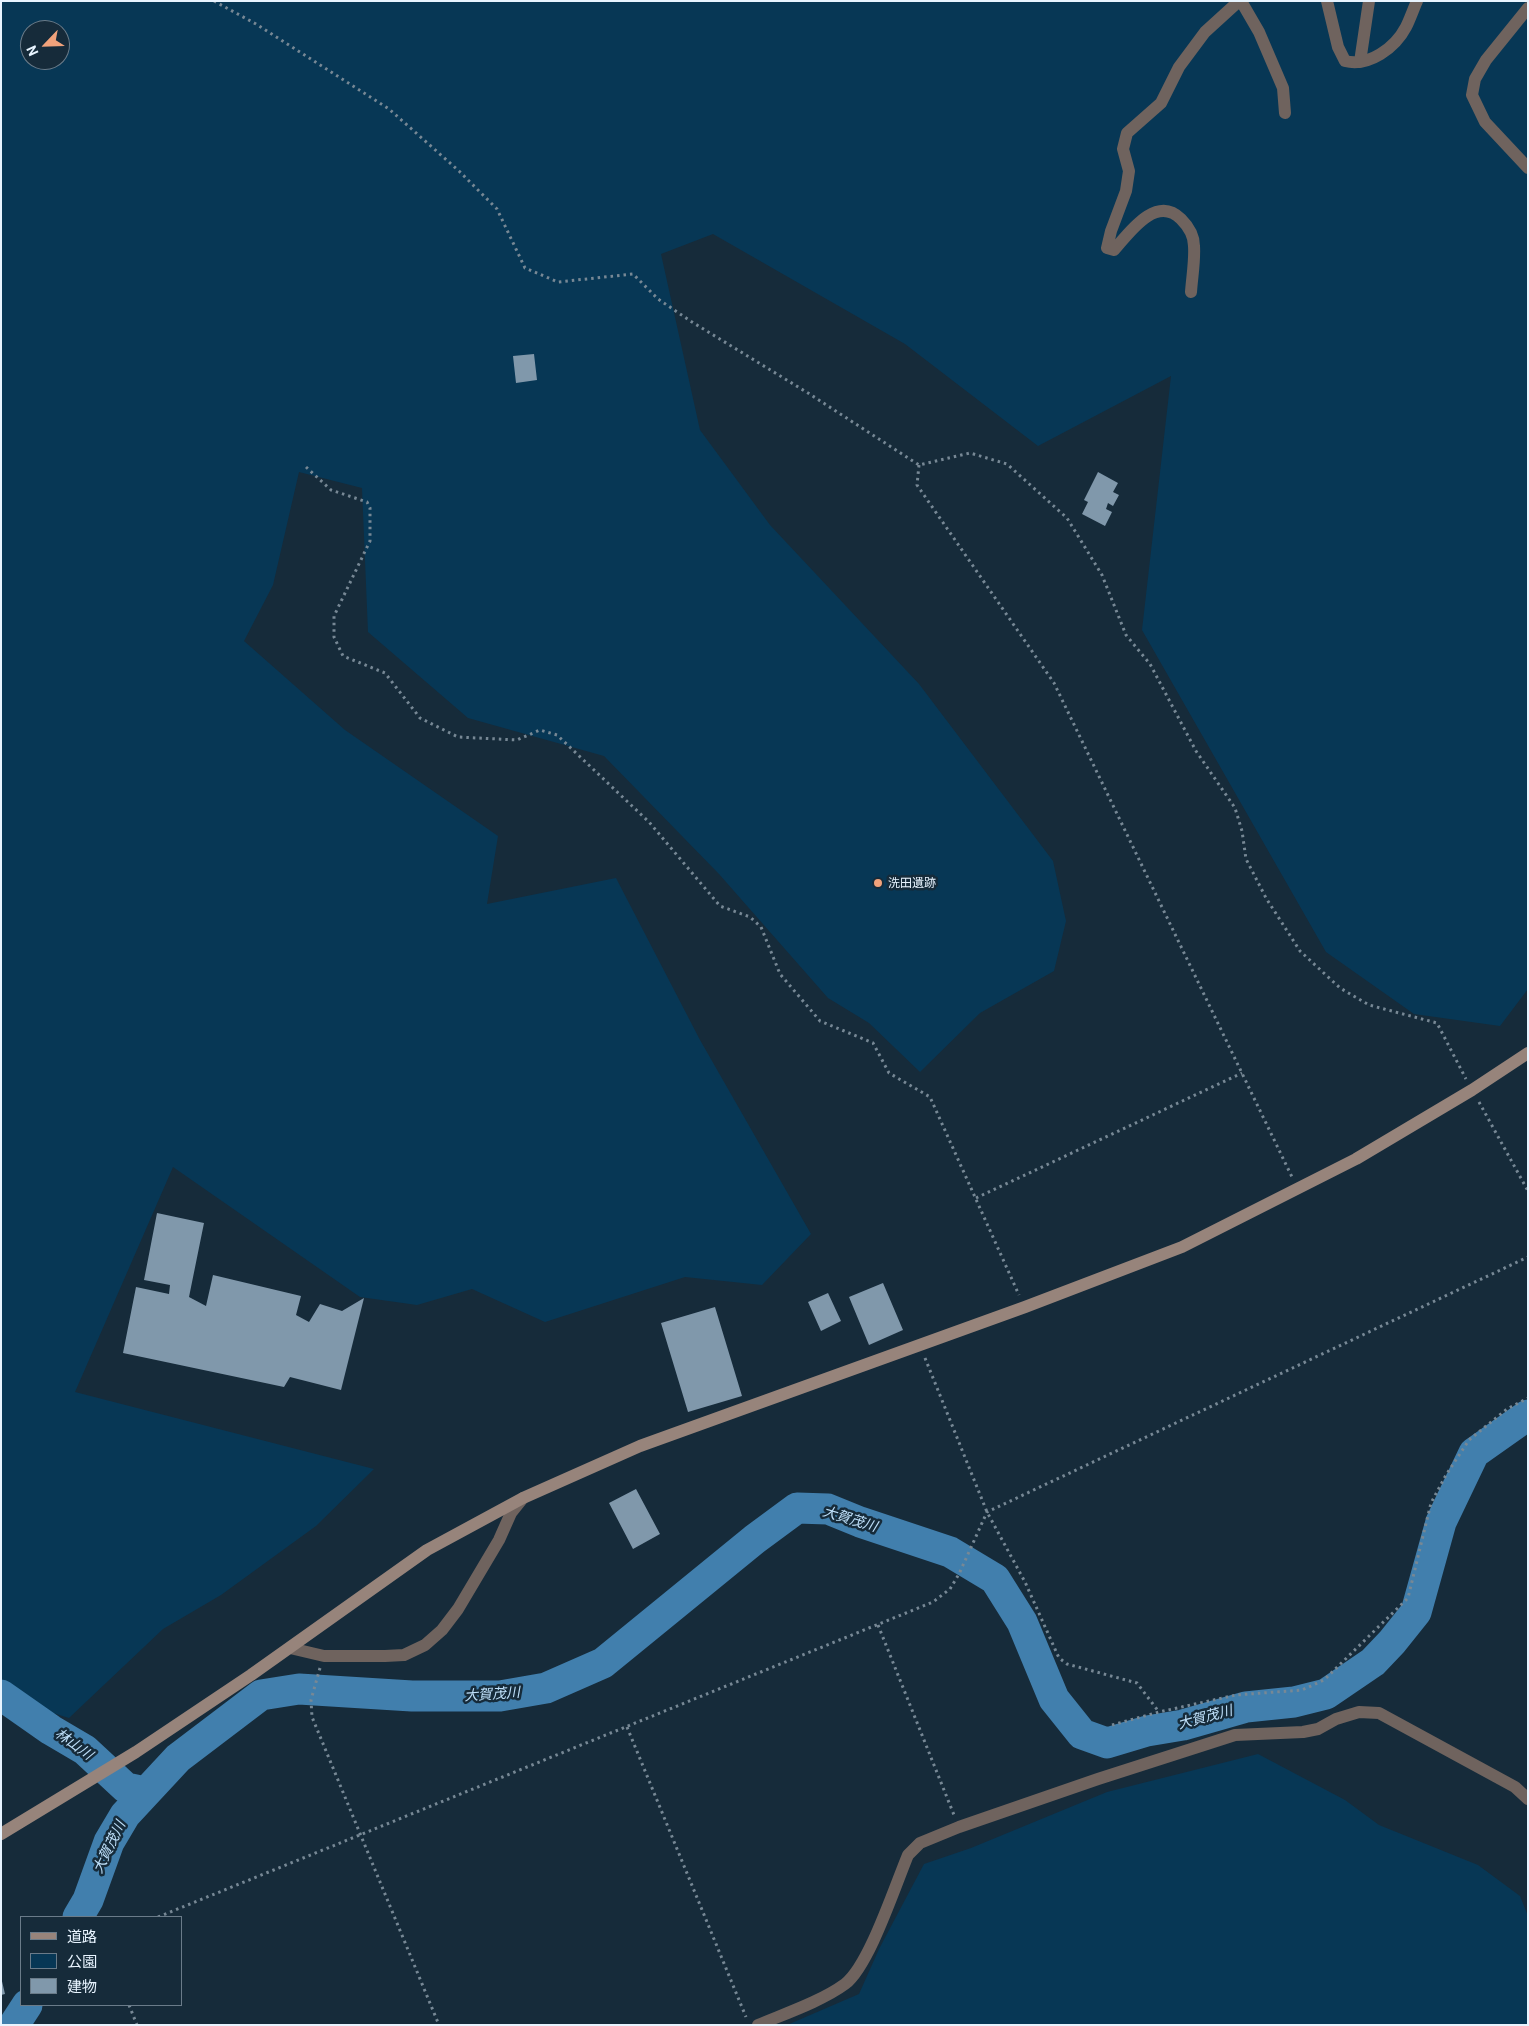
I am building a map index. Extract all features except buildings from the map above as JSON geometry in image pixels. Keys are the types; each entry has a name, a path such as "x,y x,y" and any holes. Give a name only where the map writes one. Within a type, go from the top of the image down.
{"street":[{"path":"1191,292 1194,244 1189,227 1179,216 1167,210 1157,211 1141,220 1114,250 1107,248 1111,231 1126,191 1128,172 1123,149 1127,132 1161,103 1179,68 1205,32 1240,1 1259,32 1283,88 1285,113"},
{"path":"1327,1 1338,47 1345,61 1355,63 1372,60 1394,42 1405,28 1417,1"},
{"path":"1360,62 1369,1"},
{"path":"1528,8 1486,60 1475,79 1472,94 1484,122 1528,168"},
{"path":"1,1834 136,1752 290,1648 427,1550 523,1498 640,1446 920,1346 1182,1247 1299,1190 1356,1159 1472,1090 1528,1053"},
{"path":"290,1648 324,1656 385,1656 404,1655 425,1645 442,1630 458,1609 499,1540 511,1513 523,1498"},
{"path":"758,2025 813,2001 845,1984 863,1964 908,1855 920,1842 1098,1779 1235,1735 1303,1732 1318,1729 1336,1719 1359,1712 1379,1713 1515,1787 1528,1799"}],"path":[{"path":"214,1 256,24 389,109 460,170 496,209 525,268 558,282 633,274 658,299 692,322 792,383 919,465 970,453 1007,464 1067,518 1102,575 1126,635 1150,664 1196,751 1234,808 1242,831 1246,859 1266,898 1300,951 1340,988 1369,1004 1437,1023 1528,1191"},
{"path":"919,465 917,485 1054,682 1299,1190"},
{"path":"306,467 331,490 367,502 370,508 370,541 334,616 334,637 343,656 385,673 420,718 458,737 517,740 540,730 557,735 649,822 720,906 750,916 761,928 780,974 820,1021 873,1043 889,1073 930,1097 1025,1307"},
{"path":"976,1198 1242,1073"},
{"path":"160,1916 933,1602 950,1589 959,1574 987,1512 1528,1257"},
{"path":"920,1346 987,1512 1025,1582 1058,1658 1067,1664 1137,1683 1159,1712"},
{"path":"1112,1725 1159,1712 1236,1696 1302,1690 1324,1680 1408,1598 1431,1503 1469,1440 1507,1409 1528,1398"},
{"path":"878,1625 959,1827"},
{"path":"320,1670 311,1700 312,1717 440,2025"},
{"path":"627,1727 750,2025"},
{"path":"129,2006 137,2025"}],"green space":[{"path":"1,1 1528,1 1528,989 1500,1026 1414,1014 1326,952 1142,630 1171,376 1038,446 905,344 713,234 661,254 700,430 770,525 919,684 1053,861 1066,921 1054,971 980,1013 920,1072 869,1023 828,998 719,874 604,756 468,718 368,632 362,488 299,472 273,585 244,641 345,730 498,836 487,904 616,878 700,1040 811,1234 762,1285 685,1277 545,1322 472,1289 417,1305 360,1297 173,1167 75,1392 374,1469 316,1526 221,1595 163,1629 69,1718 1,1697"},
{"path":"1258,1754 1345,1800 1379,1825 1478,1865 1520,1896 1528,1916 1528,2025 787,2025 859,1994 879,1949 924,1864 971,1848 1107,1792"}],"waterway":[{"name":"大賀茂川","path":"79,1916 88,1900 109,1842 125,1815 178,1758 261,1695 299,1689 412,1696 500,1696 546,1688 603,1663 755,1539 797,1508 828,1509 860,1522 950,1552 995,1579 1022,1622 1054,1699 1082,1734 1107,1743 1147,1731 1183,1725 1246,1707 1294,1702 1326,1694 1373,1662 1416,1612 1441,1522 1474,1453 1528,1415"},
{"name":"林山川","path":"1,1695 51,1730 85,1750 126,1788 145,1792"},
{"name":"大賀茂川","path":"14,2025 26,2006"}],"place":[{"name":"洗田遺跡","path":"878,883"}]}
